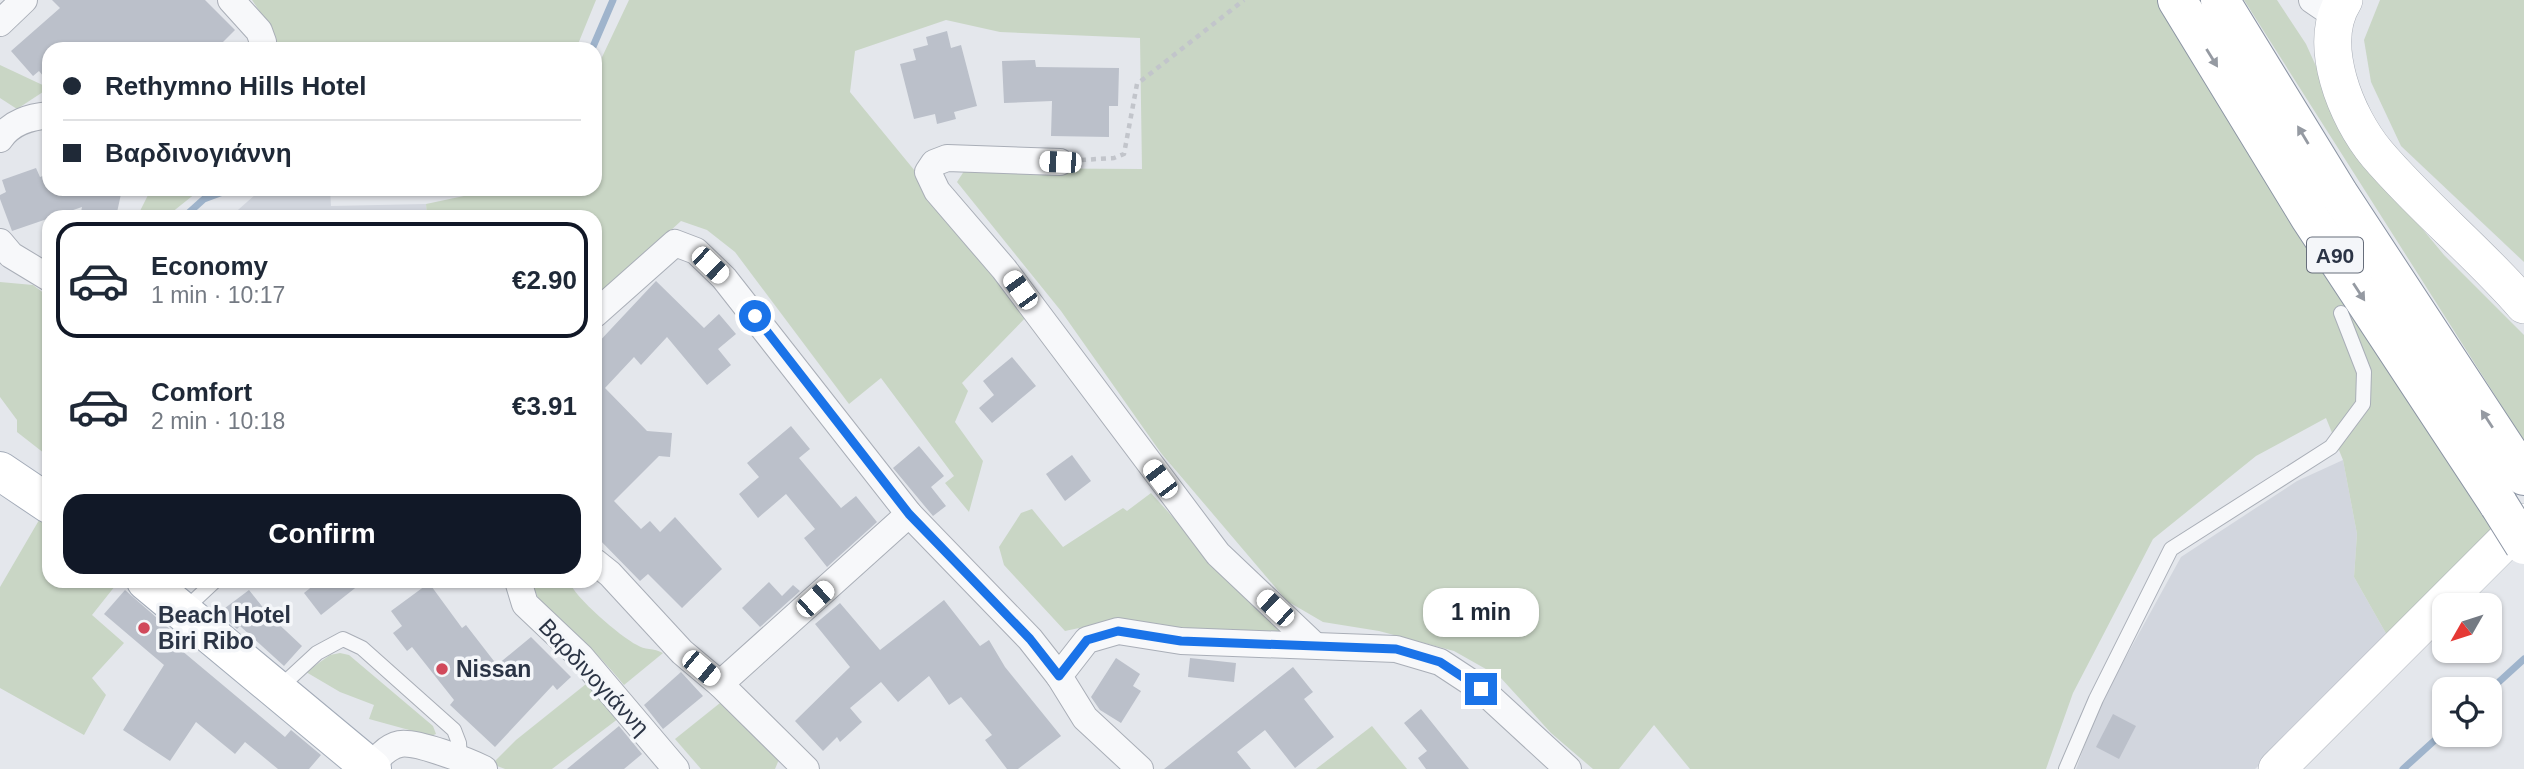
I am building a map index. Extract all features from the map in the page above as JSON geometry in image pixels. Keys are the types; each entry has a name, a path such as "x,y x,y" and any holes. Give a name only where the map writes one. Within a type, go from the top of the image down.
{"main road":[{"name":"Α90","path":"2177,0 2310,218 2512,514 2524,545"},
{"name":"Α90","path":"2220,0 2339,194 2524,476"},
{"path":"0,471 42,499"},
{"path":"155,588 371,769"}],"street":[{"path":"0,23 24,0"},
{"path":"231,0 259,31 263,42"},
{"path":"2330,5 2333,63 2349,104 2376,152 2524,305"},
{"path":"0,139 5,131 30,117 42,116"},
{"path":"1060,162 947,158 934,163 928,172 937,191 1004,269 1217,554 1313,644"},
{"path":"0,242 11,256 42,274"},
{"path":"602,308 675,243 695,251 755,316 909,514 1030,639 1059,676 1085,718 1140,769"},
{"path":"720,684 909,514"},
{"path":"2277,769 2512,514"},
{"path":"602,568 682,652 720,684 806,769"},
{"name":"Βαρδινογιάννη","path":"520,588 525,604 581,657 676,769"},
{"path":"1059,676 1087,640 1118,631 1181,641 1396,649 1440,662 1481,689 1568,769"},
{"path":"371,769 390,747 403,743 472,764"}],"lane":[{"path":"2066,769 2096,699 2171,549 2331,447 2363,404 2364,372 2342,313"},
{"path":"183,611 208,588"},
{"path":"277,690 317,653 343,639 362,648 454,730 472,764"}],"path":[{"path":"1060,162 1114,158 1124,154 1137,83 1244,0"}],"shaded area":[{"path":"254,196 330,196 331,206 426,204 426,210 238,210"},
{"path":"2343,460 2357,534 2354,577 2388,637 2308,720 2255,769 2076,769 2099,706 2181,557 2297,481"}],"green space":[{"path":"252,0 596,0 579,42 277,42"},
{"path":"629,0 2160,0 2496,530 2388,637 2354,577 2357,534 2343,460 2326,418 2256,456 2153,539 2073,693 2046,769 1690,769 1654,725 1619,769 1593,769 1551,733 1500,677 1454,651 1379,631 1323,622 1287,601 1161,453 1061,311 957,182 966,168 1142,169 1140,38 1000,32 946,20 855,51 850,92 1031,312 962,383 968,391 955,422 983,461 969,512 945,483 954,476 881,378 849,404 735,252 707,230 681,221 602,294 602,210 426,210 426,204 464,196 602,196 602,57"},
{"path":"2244,0 2277,0 2306,44 2342,124 2386,185 2444,255 2524,335 2524,441"},
{"path":"2380,0 2524,0 2524,262 2401,146 2371,82 2364,40"},
{"path":"0,65 42,85 42,93 17,109 0,98"},
{"path":"148,196 192,196 175,210 140,210"},
{"path":"0,282 33,285 42,292 42,452 17,432 17,420 0,397"},
{"path":"1151,493 1258,611 1286,633 1230,634 1107,622 1065,631 1004,565 999,547 1021,513 1032,509 1063,547 1123,508 1127,511"},
{"path":"42,515 42,588 113,588 92,615 124,643 92,678 106,695 84,735 0,688 0,587"},
{"path":"534,588 573,588 588,606 620,634 640,647 663,653 624,685 588,646 548,611"},
{"path":"330,655 349,655 433,726 436,734 431,736 369,719 374,705 340,692 306,672"},
{"path":"591,680 623,715 552,769 505,769 492,764 516,740"},
{"path":"720,703 780,757 775,769 701,769 675,739"},
{"path":"1372,726 1407,769 1316,769"}],"building":[{"path":"52,0 205,0 235,30 223,42 42,42 42,75 39,71 33,76 11,51 60,8"},
{"path":"947,31 951,48 961,45 977,106 954,112 956,119 937,124 935,114 914,119 900,64 916,60 913,49 928,45 926,37"},
{"path":"1035,60 1036,67 1119,68 1118,106 1109,106 1109,137 1051,136 1052,101 1004,103 1002,61"},
{"path":"36,168 42,176 42,196 121,196 118,210 81,210 82,207 73,210 42,210 42,221 12,231 0,199 0,195 6,192 2,180"},
{"path":"656,281 704,328 719,314 736,334 718,349 731,365 707,385 667,337 641,365 634,357 605,388 647,431 672,433 670,457 659,456 614,501 641,529 650,521 660,532 675,517 722,569 682,608 648,574 640,581 602,542 602,339"},
{"path":"1012,357 1036,386 992,423 979,408 994,395 983,381"},
{"path":"791,426 810,449 799,458 841,508 856,496 877,522 827,567 804,538 815,529 786,494 758,518 739,494 759,477 747,463"},
{"path":"919,446 944,476 931,487 946,506 933,516 893,468"},
{"path":"1072,455 1091,481 1065,501 1046,474"},
{"path":"769,582 782,596 793,585 800,591 760,627 742,608"},
{"path":"310,588 355,588 321,615 304,593"},
{"path":"422,588 433,588 462,628 466,625 497,665 531,637 571,677 557,690 553,685 495,747 450,705 454,700 412,647 407,651 393,633 402,626 391,611"},
{"path":"125,590 180,638 175,645 285,737 291,730 321,755 309,769 278,769 245,742 235,754 196,722 170,761 123,730 164,665 104,614"},
{"path":"249,590 269,615 302,646 284,666 240,626 237,629 221,611"},
{"path":"944,600 980,646 989,640 1005,667 1061,736 1018,769 1007,769 985,740 992,735 961,697 949,705 929,676 898,702 881,682 850,708 862,722 840,742 837,737 823,751 795,721 850,667 815,624 840,603 880,650"},
{"path":"1116,658 1140,674 1133,686 1141,691 1121,723 1100,710 1091,697"},
{"path":"1190,658 1236,663 1234,682 1188,677"},
{"path":"1293,667 1313,692 1304,699 1334,737 1295,768 1265,730 1237,752 1251,769 1164,769"},
{"path":"681,672 703,696 663,729 644,705"},
{"path":"1421,709 1469,769 1426,769 1418,758 1427,751 1404,723"},
{"path":"2113,714 2136,726 2119,759 2096,747"},
{"path":"619,726 642,754 624,769 567,769"}],"waterway":[{"path":"595,42 613,0"},
{"path":"192,210 204,199 212,196"},
{"path":"2502,679 2524,659"},
{"path":"2403,769 2432,743"}],"place":[{"name":"Beach Hotel Biri Ribo","path":"144,628"},
{"name":"Nissan","path":"442,669"}],"route":[{"path":"755,316 909,514 1030,639 1059,676 1087,640 1118,631 1181,641 1396,649 1440,662 1481,689"}]}
